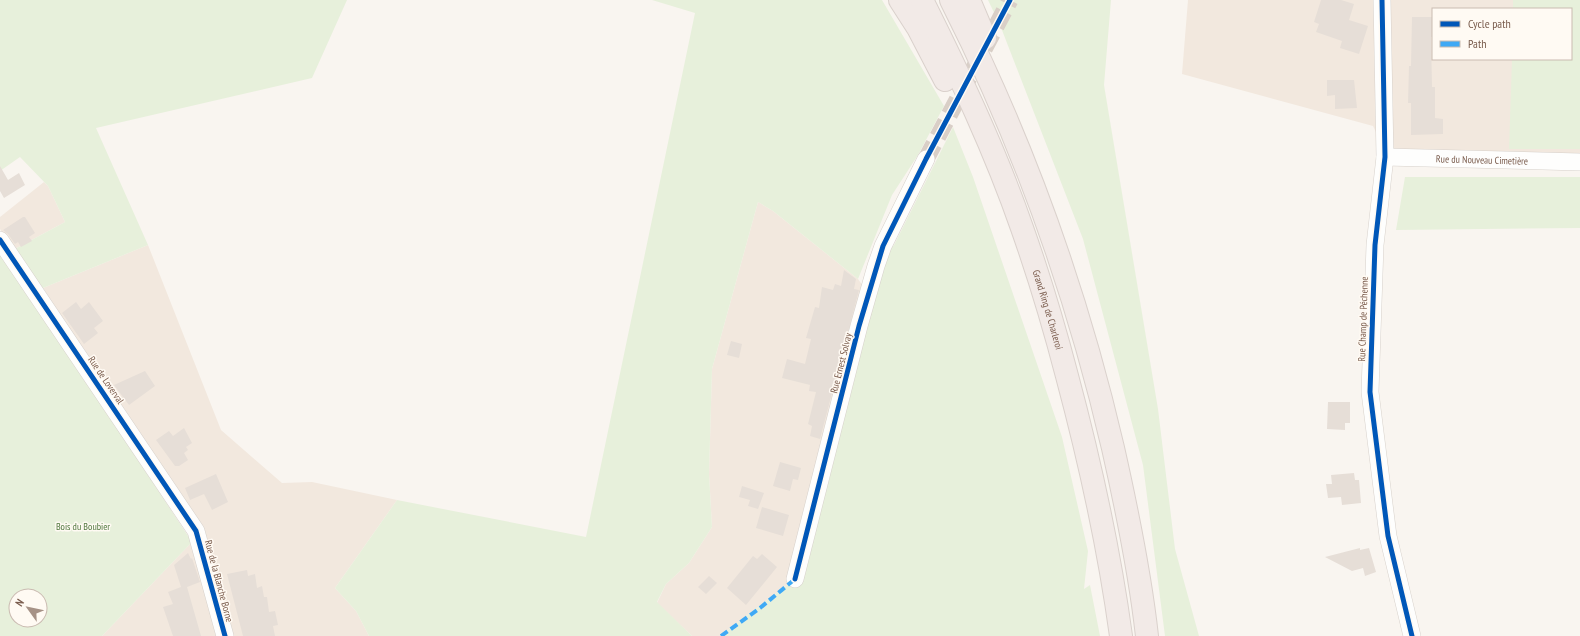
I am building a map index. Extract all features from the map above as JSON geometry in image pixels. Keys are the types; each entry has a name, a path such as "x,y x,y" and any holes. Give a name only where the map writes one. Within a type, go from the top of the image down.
{"highway":[{"path":"900,0 918,28 963,115 993,187 1022,227"},
{"name":"Grand Ring de Charleroi","path":"922,0 942,39 992,150 1022,227 1049,310 1097,496 1121,636"},
{"path":"951,0 966,29 1012,132 1046,219 1075,302 1102,402 1125,500 1143,601 1147,636"},
{"path":"969,0 1012,101 1012,132"}],"street":[{"name":"Rue Champ de Péchenne","path":"1382,0 1385,157 1375,245 1370,392 1388,536 1412,636"},
{"name":"Rue du Nouveau Cimetière","path":"1385,157 1580,162"},
{"name":"Rue Ernest Solvay","path":"795,580 859,326 876,266 883,246 926,160"},
{"name":"Rue de Loverval","path":"0,240 196,530"},
{"name":"Rue de la Blanche Borne","path":"196,530 225,636"}],"shaded area":[{"path":"1188,0 1580,0 1580,156 1385,150 1373,126 1182,74"},
{"path":"44,182 48,186 65,222 13,250 0,229 0,217"},
{"path":"758,202 773,211 858,279 868,293 795,579 720,636 692,636 657,603 666,584 689,563 712,527 709,474 712,369"},
{"path":"148,245 221,430 282,483 312,482 397,500 335,588 356,611 369,636 231,636 209,548 131,423 43,288"},
{"path":"192,542 219,636 102,636"}],"green space":[{"path":"0,0 347,0 312,78 96,128 148,245 43,288 13,250 65,222 48,186 20,157 0,171"},
{"path":"652,0 882,0 944,106 918,155 892,195 858,279 773,211 758,202 712,369 709,474 712,527 689,563 666,584 657,602 692,636 369,636 356,611 335,588 397,500 586,537 695,13"},
{"path":"988,0 1111,0 1104,85 1158,409 1175,549 1199,636 1165,636 1143,465 1083,239 1000,25"},
{"path":"1513,0 1580,0 1580,149 1509,149 1512,60 1572,60 1572,8 1513,8"},
{"path":"953,127 973,177 1062,437 1088,551 1084,589 1090,585 1100,636 720,636 795,579 876,266 894,245"},
{"path":"1405,177 1580,177 1580,228 1396,230"},
{"name":"Bois du Boubier","path":"0,255 61,343 192,542 102,636 0,636"}],"building":[{"path":"1321,0 1341,0 1354,4 1349,20 1368,26 1359,54 1340,48 1342,41 1316,32 1319,24 1314,22"},
{"path":"1412,17 1432,17 1432,87 1435,87 1435,118 1443,119 1443,134 1411,135 1411,103 1408,103 1409,66 1411,66"},
{"path":"1327,80 1354,80 1357,108 1335,109 1335,95 1327,96"},
{"path":"0,166 8,180 19,173 25,185 4,198 0,191"},
{"path":"25,217 35,233 29,237 32,241 21,247 18,242 15,244 3,230"},
{"path":"844,270 856,279 854,289 859,290 820,439 810,436 812,426 808,424 816,392 809,391 810,385 782,378 787,359 805,364 811,339 806,338 815,307 819,308 822,287 833,290 835,284 841,286"},
{"path":"76,302 81,309 89,302 103,321 94,328 98,333 84,344 62,313"},
{"path":"731,341 742,344 739,358 727,355"},
{"path":"145,371 155,386 129,405 114,385"},
{"path":"1328,402 1350,402 1350,423 1345,423 1345,430 1327,429"},
{"path":"184,428 192,443 186,447 188,450 184,453 188,460 179,466 175,466 156,440 169,431 173,436"},
{"path":"780,462 801,468 798,480 793,479 790,491 773,486"},
{"path":"1354,473 1355,480 1359,480 1361,503 1342,505 1341,497 1328,498 1326,484 1332,484 1331,475"},
{"path":"216,474 228,502 212,510 204,494 190,500 185,488"},
{"path":"742,486 764,493 758,509 748,506 750,500 739,497"},
{"path":"762,507 789,515 783,536 756,528"},
{"path":"1360,548 1360,550 1369,548 1376,572 1365,576 1363,568 1352,571 1325,557"},
{"path":"188,553 191,559 192,558 200,582 187,587 201,636 173,636 163,607 173,604 168,592 181,587 174,565"},
{"path":"762,554 777,567 746,605 727,588 753,556 757,559"},
{"path":"247,570 248,576 255,574 257,588 262,586 264,597 267,597 269,612 275,611 278,625 273,626 275,636 243,636 227,574"},
{"path":"709,576 717,583 706,594 698,587"}],"tunnel":[{"path":"926,159 1010,0"}],"marked path":[{"path":"721,636 760,608 795,579"}],"cycle path":[{"path":"795,579 859,326 883,246 926,159 1010,0"},
{"path":"1382,0 1385,157 1375,245 1370,392 1388,536 1412,636"},
{"path":"0,240 196,531 225,636"}]}
